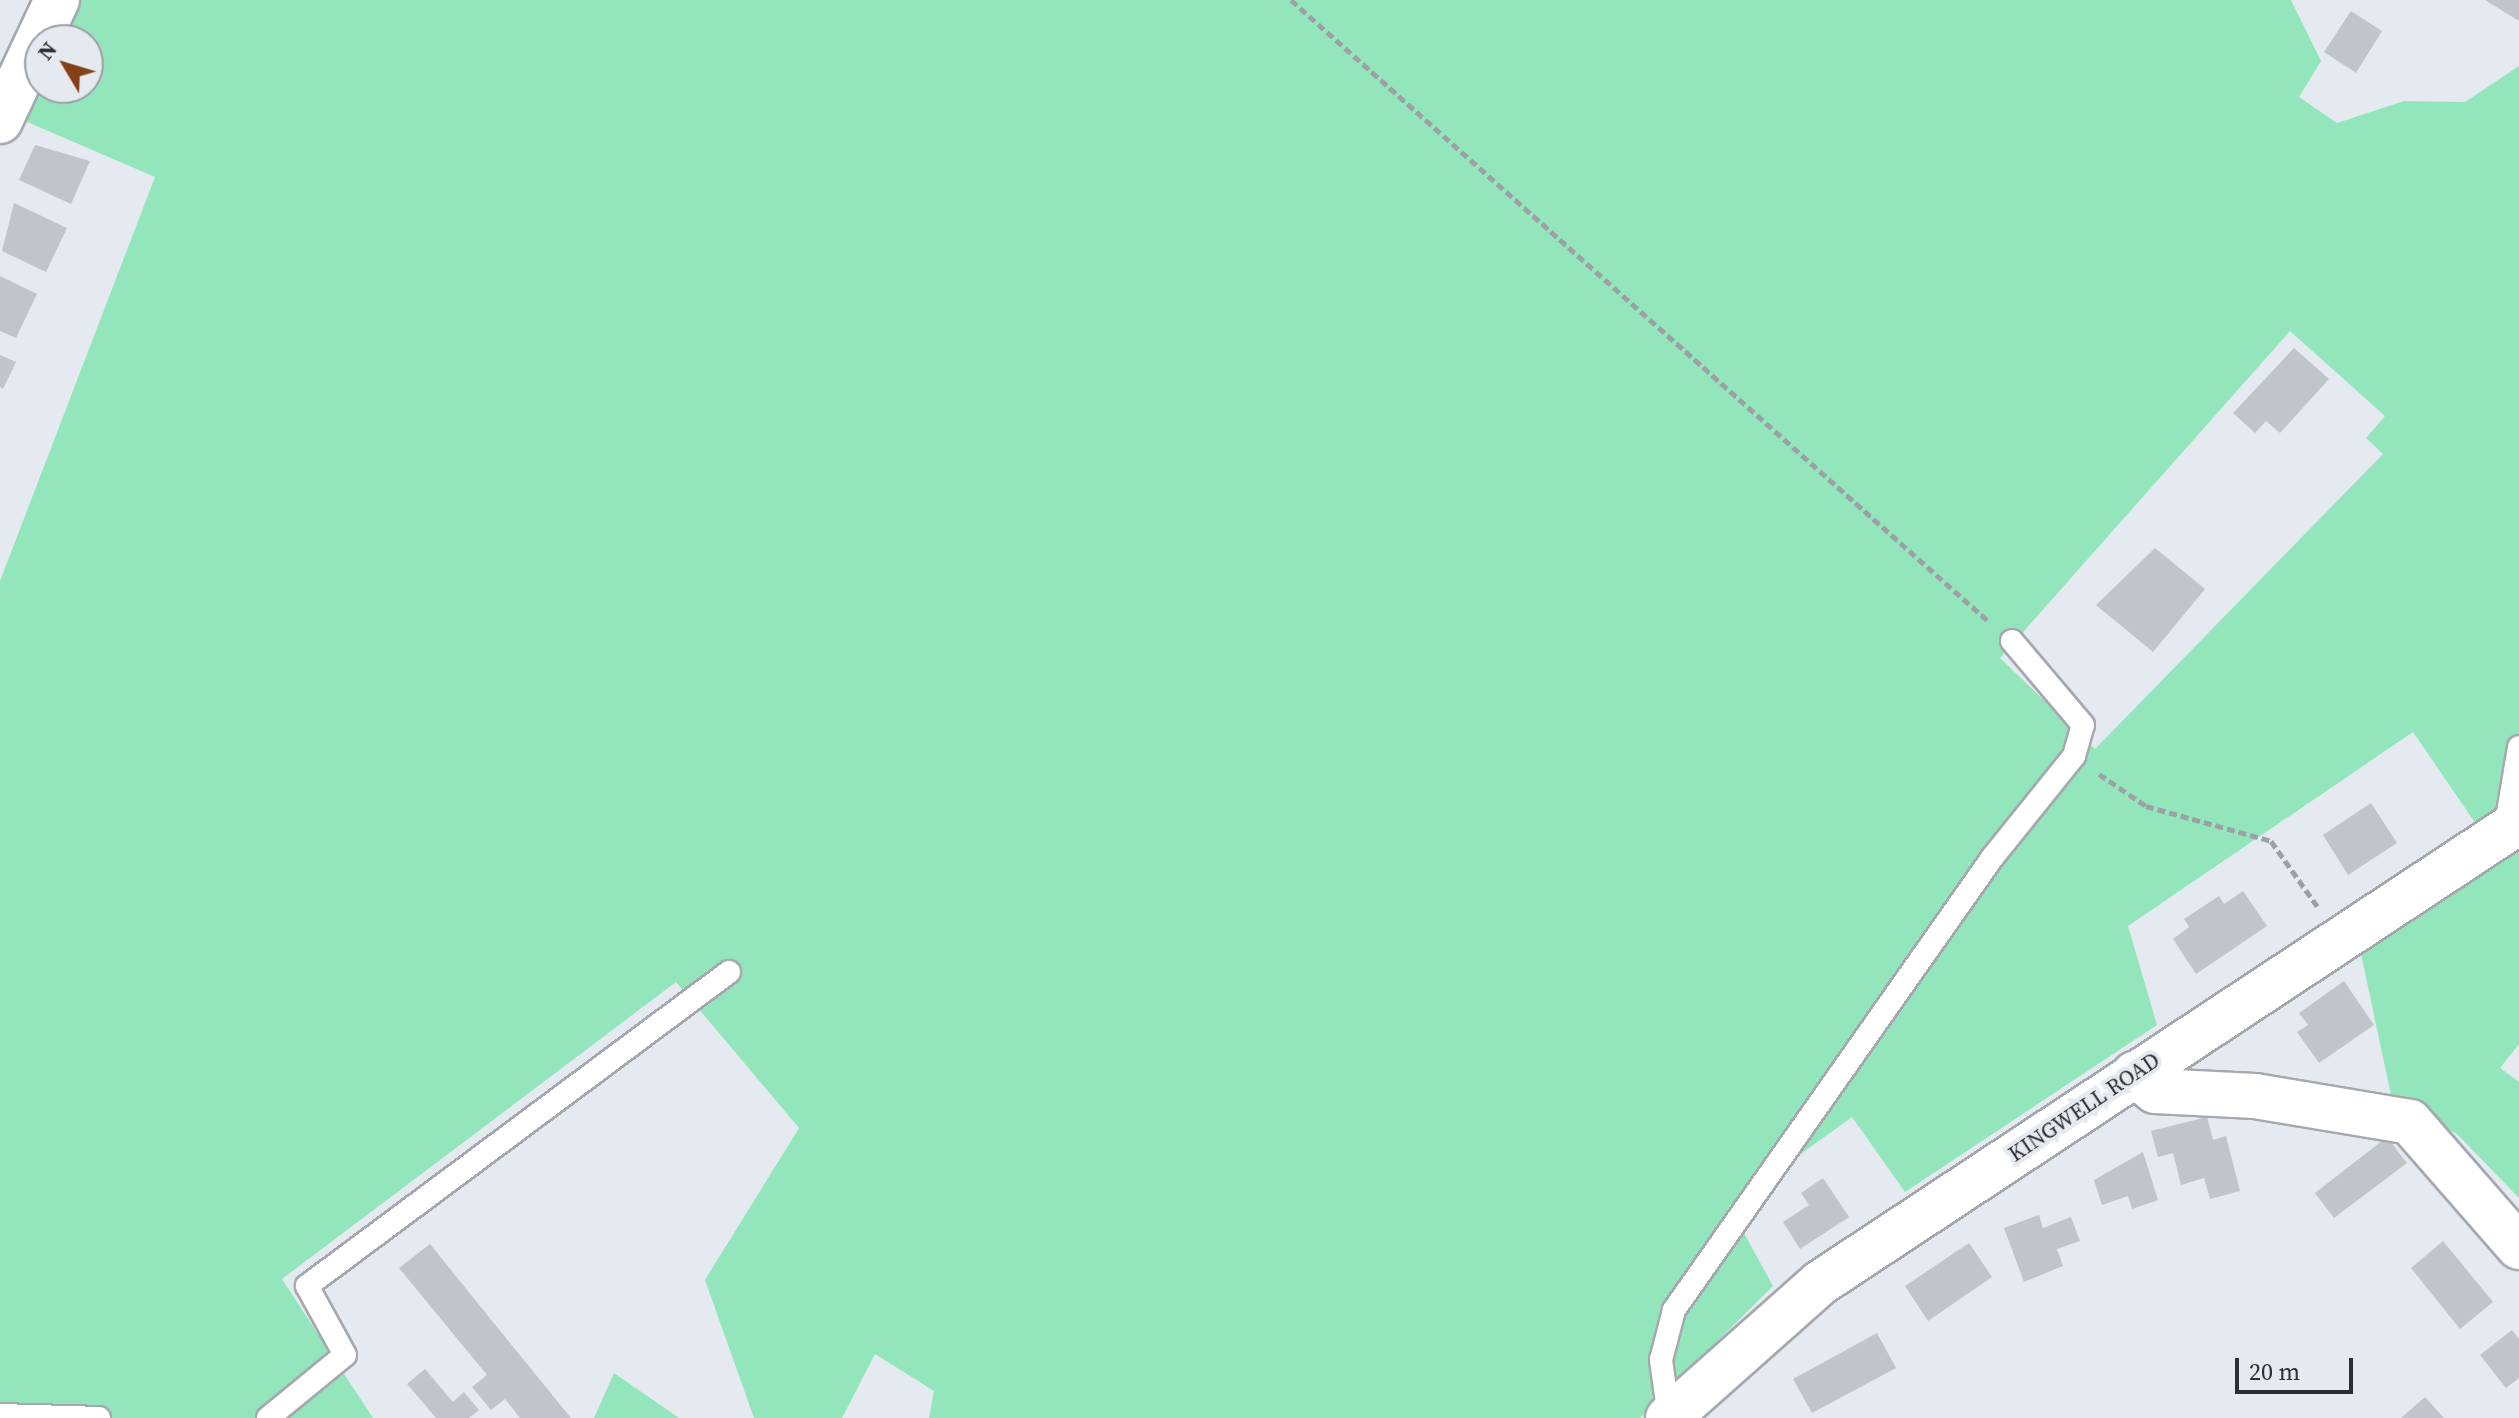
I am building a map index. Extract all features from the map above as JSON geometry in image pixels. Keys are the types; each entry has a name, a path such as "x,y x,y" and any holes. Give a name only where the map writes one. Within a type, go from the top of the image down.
{"street":[{"path":"0,121 57,0"},
{"name":"KINGWELL ROAD","path":"1668,1418 1820,1283 2512,827"},
{"path":"2134,1074 2155,1091 2255,1096 2410,1122 2519,1247"}],"lane":[{"path":"1668,1418 1661,1360 1674,1310 1992,858 2074,756 2083,725 2012,641"},
{"path":"2512,827 2519,747"},
{"path":"268,1418 345,1355 307,1286 729,972"},
{"path":"0,1415 99,1418"}],"path":[{"path":"1291,0 2012,641"},
{"path":"2074,756 2146,806 2271,841 2340,939"}],"green space":[{"path":"73,0 2291,0 2321,61 2299,97 2337,123 2404,101 2465,102 2519,66 2519,792 2476,824 2413,732 2128,926 2157,1025 1905,1192 1852,1117 1729,1206 1773,1286 1640,1418 929,1418 934,1391 875,1354 842,1418 754,1418 705,1280 799,1128 676,982 282,1279 373,1418 0,1418 0,581 155,177 18,118 24,104 104,104 104,24 62,24","holes":["2290,331 2385,416 2366,438 2383,454 2095,749 2000,658"]},
{"path":"2519,837 2519,1044 2500,1068 2519,1082 2519,1198 2457,1134 2391,1095 2360,949"},
{"path":"614,1373 679,1418 594,1418"}],"building":[{"path":"2485,0 2519,0 2519,21"},
{"path":"2351,11 2382,31 2356,73 2324,52"},
{"path":"35,145 90,161 71,204 19,180"},
{"path":"14,203 67,228 46,272 2,251"},
{"path":"0,276 37,294 16,338 0,331"},
{"path":"2294,348 2329,379 2280,433 2266,421 2255,433 2233,413"},
{"path":"0,355 16,362 3,389 0,387"},
{"path":"2155,548 2205,589 2153,652 2096,605"},
{"path":"2371,803 2397,843 2348,875 2323,835"},
{"path":"2243,891 2267,926 2196,974 2173,939 2189,927 2184,919 2219,896 2224,904"},
{"path":"2344,981 2374,1025 2319,1063 2297,1032 2308,1025 2299,1013"},
{"path":"2207,1117 2213,1140 2226,1136 2240,1191 2210,1199 2204,1178 2181,1185 2173,1153 2158,1157 2151,1131"},
{"path":"2387,1137 2407,1163 2334,1218 2315,1193"},
{"path":"2143,1152 2158,1200 2132,1209 2128,1196 2102,1205 2094,1180"},
{"path":"1823,1178 1849,1217 1800,1249 1783,1222 1809,1205 1801,1193"},
{"path":"2039,1215 2043,1228 2071,1217 2080,1241 2057,1249 2063,1266 2024,1282 2004,1228"},
{"path":"2443,1241 2493,1302 2460,1329 2411,1268"},
{"path":"1969,1243 1992,1277 1928,1321 1905,1286"},
{"path":"430,1244 571,1418 520,1418 505,1399 491,1410 472,1387 487,1375 399,1268"},
{"path":"2512,1330 2519,1339 2519,1378 2506,1388 2480,1355"},
{"path":"1877,1333 1896,1368 1812,1413 1793,1379"},
{"path":"425,1369 453,1402 464,1392 479,1410 469,1418 436,1418 407,1384"},
{"path":"2425,1397 2444,1418 2401,1418"}]}
